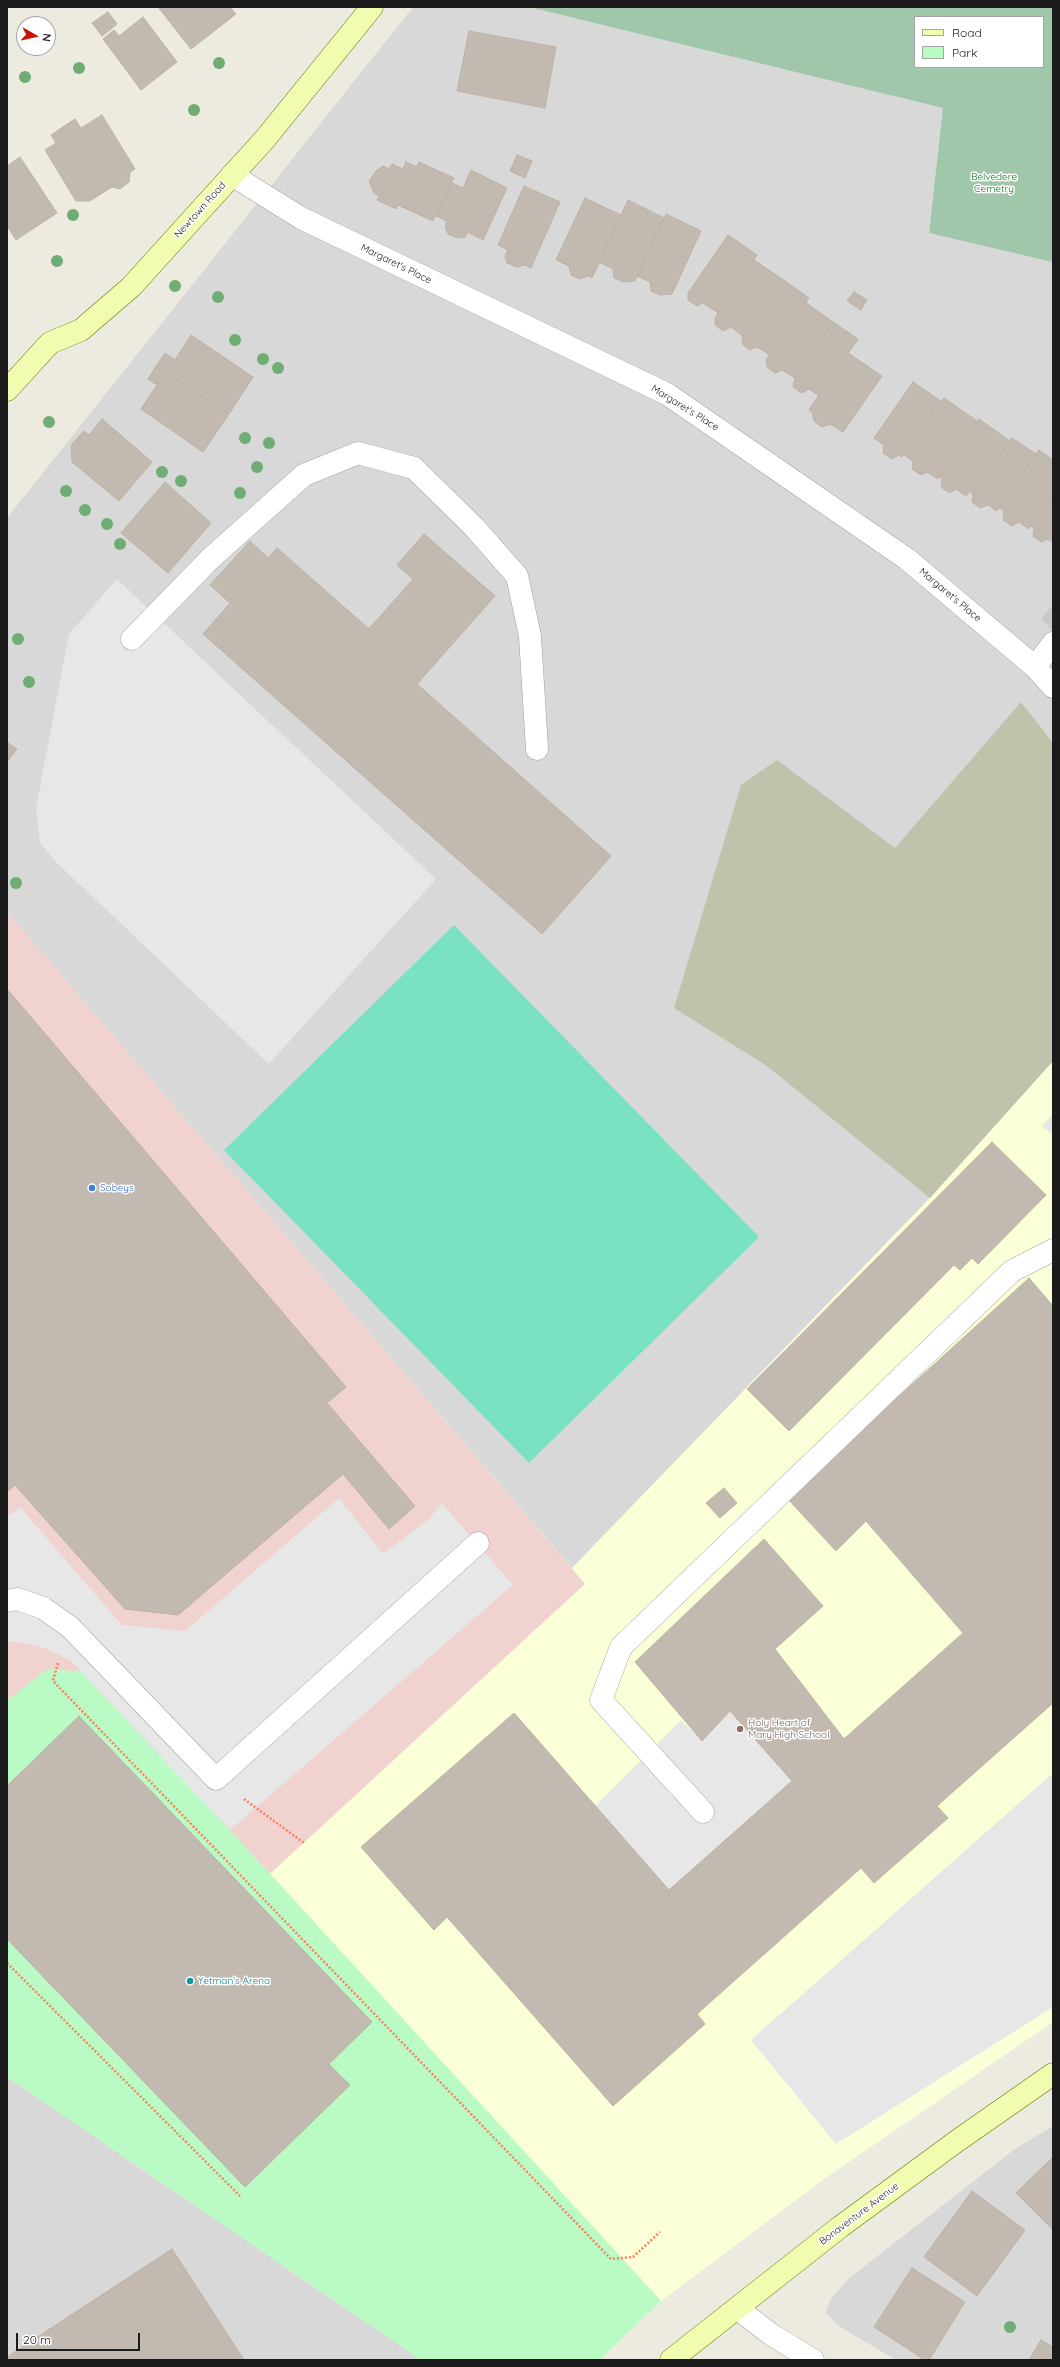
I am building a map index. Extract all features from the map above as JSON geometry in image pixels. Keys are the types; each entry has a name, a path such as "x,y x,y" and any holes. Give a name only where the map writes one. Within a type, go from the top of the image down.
{"street":[{"name":"Newtown Road","path":"7,390 50,343 81,330 131,287 270,133 372,7"},
{"name":"Margaret's Place","path":"232,175 301,218 668,394 907,560 1035,667 1053,687"},
{"path":"132,639 211,558 304,475 358,453 414,468 474,527 517,576 530,636 537,749"},
{"path":"1035,667 1053,643"},
{"path":"703,1812 601,1700 621,1647 1012,1271 1053,1250"},
{"path":"7,1601 17,1599 43,1608 70,1627 216,1779 478,1543"},
{"name":"Bonaventure Avenue","path":"671,2360 846,2223 957,2141 1053,2074"},
{"path":"738,2309 772,2335 813,2360"}],"path":[{"path":"70,1627 53,1681 611,2259 633,2257 660,2232"},
{"path":"216,1779 304,1843"},
{"path":"8,1965 240,2196"}],"shaded area":[{"path":"413,7 529,7 944,108 929,233 1053,255 1053,1061 930,1198 572,1568 7,912 7,518"},
{"path":"117,579 436,879 269,1064 57,863 40,843 36,808 69,634"},
{"path":"1053,605 1053,631 1041,619"},
{"path":"1021,702 1053,743 1053,1061 930,1198 767,1066 674,1008 741,785 777,760 895,848"},
{"path":"7,912 585,1584 270,1874 80,1671 46,1670 7,1701"},
{"name":"Holy Heart of Mary High School","path":"1053,1061 1053,2022 827,2177 661,2301 270,1874 585,1584 572,1568 930,1198"},
{"path":"1053,1114 1053,1134 1042,1126"},
{"path":"339,1498 383,1554 429,1519 442,1503 513,1585 230,1830 70,1660 45,1648 12,1641 7,1643 7,1516 20,1507 122,1625 185,1631"},
{"path":"730,1711 792,1781 669,1890 595,1806 681,1720 702,1741"},
{"path":"1053,1773 1053,2007 836,2144 751,2040"},
{"path":"7,2077 421,2360 7,2360"},
{"path":"1053,2126 1053,2360 896,2360 837,2325 826,2312 830,2300 848,2279 1015,2149"}],"green space":[{"name":"Belvedere Cemetry","path":"529,7 1053,7 1053,262 929,233 943,108"},
{"path":"454,925 759,1237 529,1463 224,1150"},
{"path":"46,1670 80,1671 230,1830 661,2301 599,2360 421,2360 7,2077 7,1701"}],"building":[{"path":"158,7 230,7 236,14 191,49"},
{"path":"108,12 117,24 102,36 92,23"},
{"path":"143,17 177,62 141,90 103,39 114,30 119,36"},
{"path":"469,31 556,47 545,108 457,91"},
{"path":"102,115 135,169 130,172 129,182 120,189 112,187 90,201 76,201 45,150 56,143 51,135 75,119 81,128"},
{"path":"517,155 532,161 525,178 510,171"},
{"path":"20,157 57,213 16,240 7,226 7,166"},
{"path":"406,162 417,167 419,162 454,178 433,221 398,205 396,209 377,200 379,196 374,193 369,181 376,171 383,166 389,169 392,164 403,169"},
{"path":"471,170 507,188 483,240 468,232 465,237 457,238 448,234 445,227 447,221 436,216 452,183 463,188"},
{"path":"524,186 560,202 531,268 525,265 517,267 507,263 505,256 508,250 498,245"},
{"path":"585,198 621,215 592,278 588,276 580,279 571,275 569,266 556,260"},
{"path":"628,200 664,218 635,281 623,282 614,278 613,269 599,262"},
{"path":"666,214 701,231 672,294 660,295 651,291 650,282 637,276"},
{"path":"728,235 757,255 718,313 703,303 697,306 688,300 688,293"},
{"path":"754,260 782,279 743,336 731,327 723,331 715,325 715,318"},
{"path":"782,279 809,298 770,355 757,347 750,350 742,344 743,336"},
{"path":"854,292 867,300 861,310 847,301"},
{"path":"806,303 833,322 795,378 782,370 775,373 767,367 766,360"},
{"path":"833,322 858,339 819,396 809,389 802,393 793,387 795,378"},
{"path":"191,335 253,377 229,414 156,366 165,353 175,360"},
{"path":"848,353 882,376 843,432 830,424 822,427 814,421 812,412 809,410"},
{"path":"156,366 229,414 203,452 141,409 157,385 148,379"},
{"path":"913,382 941,401 902,457 899,455 892,459 883,453 884,445 874,438"},
{"path":"944,398 977,421 938,479 927,472 921,475 912,469 913,461 904,455"},
{"path":"102,419 152,462 119,501 72,462 71,445 84,431 89,435"},
{"path":"979,419 1010,441 973,494 970,491 966,496 956,489 950,493 941,487 942,479 939,476"},
{"path":"1012,438 1036,454 997,511 988,505 980,508 972,502 973,494"},
{"path":"1039,450 1053,460 1053,494 1029,529 1019,522 1012,526 1003,520 1004,511 999,507"},
{"path":"165,482 211,523 168,573 121,533"},
{"path":"1053,494 1053,542 1048,539 1041,542 1033,536 1034,528 1031,526"},
{"path":"424,534 495,596 417,684 611,856 542,934 203,634 230,603 210,585 250,541 268,558 277,548 369,629 413,579 397,565"},
{"path":"7,742 17,749 7,762"},
{"name":"Sobeys","path":"7,989 346,1387 327,1403 415,1506 389,1529 343,1474 178,1615 125,1609 15,1485 7,1492"},
{"path":"992,1142 1046,1195 978,1264 972,1258 960,1270 954,1265 789,1431 747,1389"},
{"path":"1029,1278 1053,1306 1053,1703 937,1806 948,1818 874,1883 861,1868 697,2014 705,2024 613,2106 447,1917 434,1930 361,1847 514,1713 669,1890 792,1781 730,1711 702,1741 635,1662 764,1539 823,1606 775,1649 844,1739 963,1633 866,1521 836,1551 787,1498"},
{"path":"724,1488 737,1503 720,1518 706,1503"},
{"name":"Yetman's Arena","path":"79,1716 372,2022 329,2064 350,2085 245,2187 7,1939 7,1786"},
{"path":"1053,2157 1053,2230 1016,2193"},
{"path":"972,2191 1025,2230 977,2296 924,2257"},
{"path":"172,2249 244,2360 7,2360 7,2357"},
{"path":"912,2268 965,2302 929,2360 925,2360 874,2327"},
{"path":"1041,2340 1053,2347 1053,2360 1029,2360"}],"place":[{"name":"Sobeys","path":"92,1188"},
{"name":"Holy Heart of Mary High School","path":"740,1729"},
{"name":"Yetman's Arena","path":"190,1981"}]}
